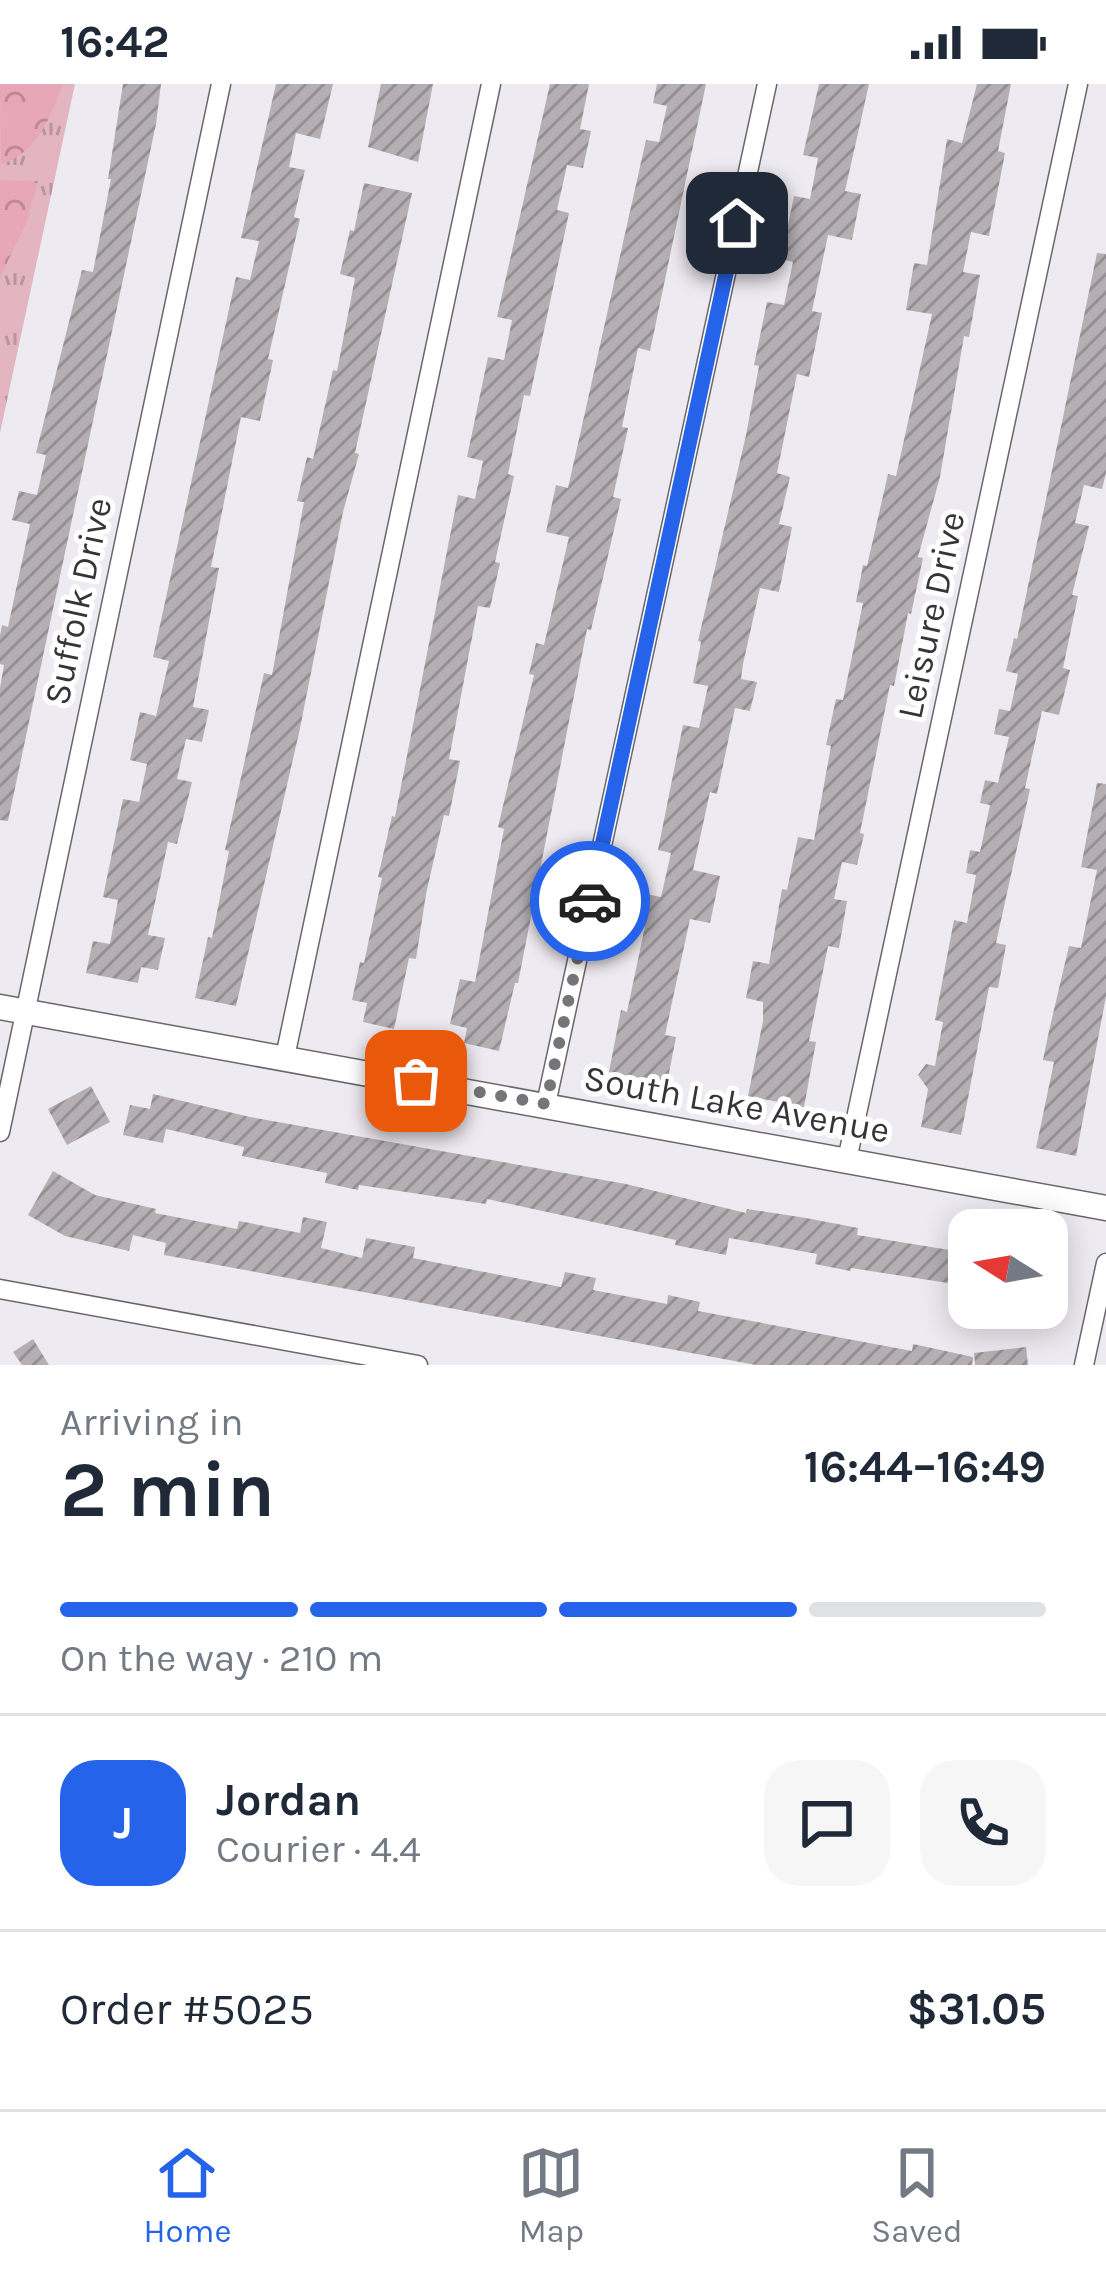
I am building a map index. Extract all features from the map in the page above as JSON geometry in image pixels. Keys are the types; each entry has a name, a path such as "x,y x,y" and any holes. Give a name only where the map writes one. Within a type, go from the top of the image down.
{"street":[{"name":"Suffolk Drive","path":"0,1132 12,1009 221,84"},
{"path":"285,1057 491,84"},
{"path":"546,1104 767,84"},
{"name":"Leisure Drive","path":"847,1160 1078,84"},
{"name":"South Lake Avenue","path":"12,1009 1106,1208"},
{"path":"1084,1365 1106,1263"},
{"path":"0,1289 418,1365"}],"green space":[{"path":"0,84 75,84 0,433"},
{"path":"0,84 63,84 33,143 1,164"},
{"path":"0,180 38,181 26,224 0,277"}],"building":[{"path":"123,84 161,84 156,124 8,821 0,820 4,665 0,664 0,635 2,625 8,627 30,524 12,520 19,491 37,495 46,455 36,453 82,270 93,272"},
{"path":"276,84 333,84 320,139 296,133 289,167 305,170 294,217 300,219 268,359 273,360 260,421 241,417 211,567 219,568 193,707 209,710 202,742 186,739 177,779 192,782 177,844 168,842 148,935 165,938 158,970 141,967 138,983 86,973 93,941 110,944 118,900 103,897 123,799 139,802 147,764 130,760 140,712 156,716 169,661 153,657 236,277 250,280 259,241 241,238"},
{"path":"381,84 433,84 418,162 368,147"},
{"path":"550,84 589,84 580,129 591,131 583,168 567,165 557,210 569,213 530,396 524,395 508,474 514,476 495,562 500,563 490,608 478,606 449,759 460,761 426,894 416,959 409,958 394,1029 363,1022 367,1003 352,1000 395,817 458,495 475,499 483,461 467,457 488,357 504,360 512,320 497,317"},
{"path":"657,84 706,84 650,351 638,348 613,497 621,499 591,630 587,629 518,983 499,1051 464,1043 467,1028 450,1024 460,979 475,982 504,829 498,827 534,675 529,674 536,643 544,645 569,537 546,532 556,485 568,488 646,140 659,142 667,106 653,103"},
{"path":"819,84 869,84 845,191 861,194 852,240 828,235 812,311 822,313 809,377 797,374 777,473 790,477 779,524 792,527 779,592 760,588 741,679 757,682 750,711 735,708 717,794 710,792 693,870 720,876 710,923 690,919 665,1035 676,1037 667,1083 609,1072 645,926 639,925 646,894 661,897 671,853 658,850 683,725 699,728 708,686 693,683 698,641 746,435 767,302 784,305 793,262 781,259 794,196 810,199 818,158 803,155"},
{"path":"977,84 1011,84 998,151 1005,153 989,236 971,232 963,272 980,275 969,337 964,336 940,477 918,557 923,558 894,686 890,685 857,865 842,862 834,899 847,901 839,948 828,946 809,1041 816,1042 804,1107 748,1096 763,1021 763,1002 746,998 753,961 769,964 782,889 787,890 798,837 814,840 831,746 826,745 836,699 843,700 863,603 856,602 863,565 867,566 888,474 896,476 932,314 906,310 914,263 927,265 947,139 962,143"},
{"path":"364,183 412,193 299,733 236,1006 195,998 208,937 212,938 229,851 225,850 264,673 272,675 304,502 297,501 307,457 313,459 333,370 337,371 355,278 340,274"},
{"path":"1097,253 1106,254 1106,473 1102,489 1084,485 1075,523 1089,526 1072,595 1078,596 1063,668 1070,670 1059,715 1042,711 996,943 1006,945 998,988 989,987 961,1135 921,1127 928,1089 918,1075 926,1064 935,1066 943,1022 935,1020 954,920 967,923 976,875 966,873 970,850 980,852 990,805 980,803 985,780 998,783 1009,737 994,734 999,709 1010,711 1018,674 1006,671 1017,639"},
{"path":"1097,783 1106,784 1106,996 1076,1156 1036,1148 1054,1062 1043,1060 1049,1031 1069,946 1081,948 1097,870 1081,867"},
{"path":"91,1086 110,1122 67,1145 48,1109"},
{"path":"153,1094 250,1117 626,1184 746,1213 747,1209 858,1228 857,1235 948,1250 948,1283 815,1264 817,1254 729,1238 726,1255 487,1199 486,1204 359,1185 358,1190 325,1183 327,1173 242,1156 244,1147 166,1129 163,1143 123,1135 130,1105 150,1109"},
{"path":"53,1171 95,1195 237,1229 239,1221 300,1233 303,1217 327,1222 321,1248 362,1258 366,1238 415,1247 413,1258 561,1287 565,1272 596,1278 593,1290 667,1304 668,1295 700,1302 698,1311 912,1351 913,1344 973,1357 972,1365 756,1365 164,1255 166,1243 133,1235 129,1251 65,1236 28,1215"},
{"path":"33,1339 49,1365 22,1365 13,1352"},
{"path":"1026,1347 1028,1365 975,1365 974,1353"}],"way so far":[{"path":"416,1081 546,1104 590,901"}],"route":[{"path":"590,901 737,223"}]}
